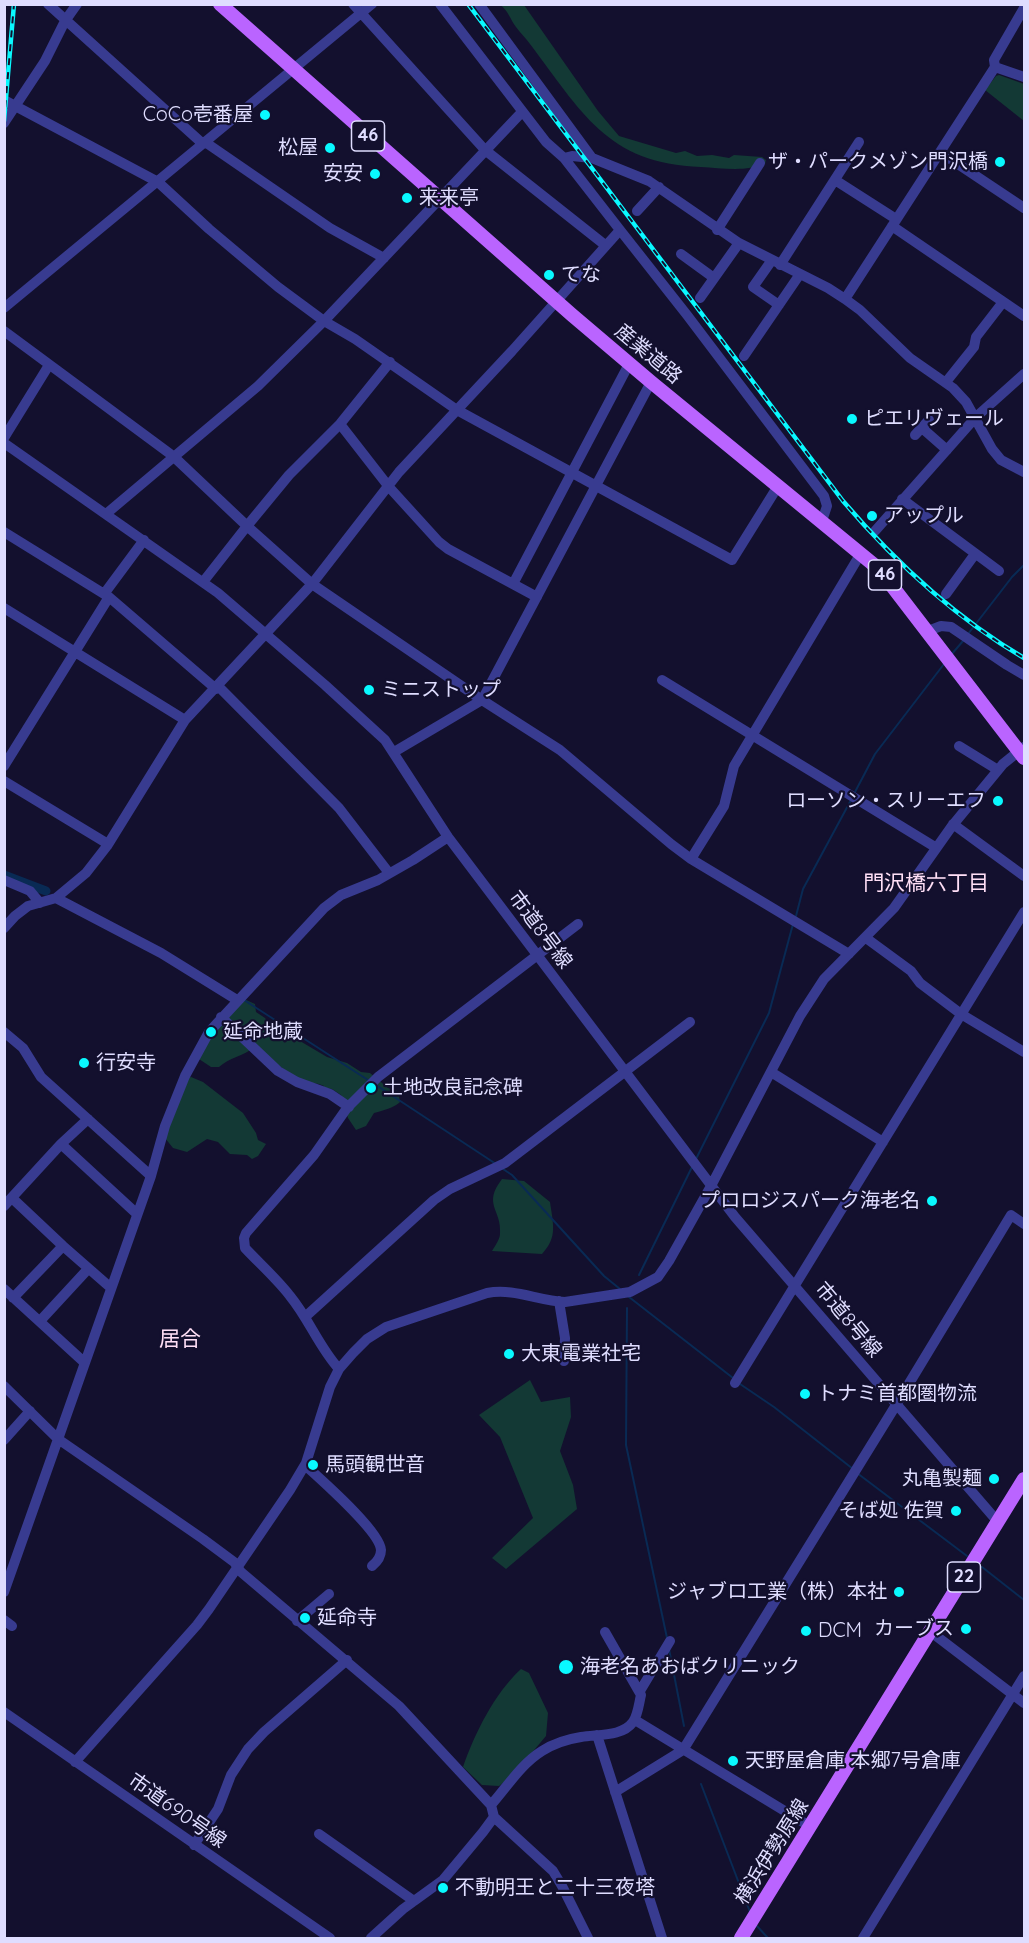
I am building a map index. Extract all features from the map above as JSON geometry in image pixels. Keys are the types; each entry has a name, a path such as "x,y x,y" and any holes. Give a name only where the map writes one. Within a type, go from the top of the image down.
{"main road":[{"name":"産業道路","path":"220,4 556,302 879,569 1023,752"},
{"name":"横浜伊勢原線","path":"741,1938 1024,1479"}],"street":[{"path":"48,4 204,143 330,228 384,258"},
{"path":"4,123 45,61 77,4"},
{"path":"353,4 485,150 605,245"},
{"path":"4,308 372,4"},
{"path":"440,4 546,142 564,158 796,458 824,496 827,506 822,522"},
{"path":"479,4 592,158"},
{"path":"845,299 995,67 994,60 1024,9"},
{"path":"995,67 1024,78"},
{"path":"4,100 158,182 278,287 324,321 390,362 457,410 732,560 778,486"},
{"path":"106,514 258,386 324,321 522,112"},
{"path":"779,305 753,287 776,263 859,142"},
{"path":"940,152 1024,208"},
{"path":"564,158 572,156 592,158 649,181 717,230 845,299 927,372 946,382 966,402 992,449 1001,460 1024,472"},
{"path":"717,230 760,163"},
{"path":"835,180 1024,316"},
{"path":"637,211 659,187"},
{"path":"4,928 28,906 57,898 86,873 108,844 185,720 312,584 388,487 620,230"},
{"path":"700,298 739,243"},
{"path":"681,254 714,278"},
{"path":"744,356 800,274"},
{"path":"946,382 974,347 976,337 1003,302"},
{"path":"4,331 173,456 312,584 567,755 691,859 849,954"},
{"path":"203,582 289,475 340,424 390,362"},
{"path":"513,584 629,364"},
{"path":"4,438 49,365"},
{"path":"875,531 975,417 1024,374"},
{"path":"394,752 482,700 651,382"},
{"path":"340,424 388,487 448,549 537,597"},
{"path":"922,428 947,450"},
{"name":"市道8号線","path":"4,443 203,582 265,633 376,732 394,752 448,837 735,1217 998,1522"},
{"path":"902,499 999,572"},
{"path":"4,532 107,595 217,688 339,808 389,873"},
{"path":"4,766 76,651 107,595 144,540"},
{"path":"691,859 724,806 734,766 861,553"},
{"path":"946,594 975,554"},
{"path":"4,608 185,720"},
{"path":"928,631 945,626 1024,675"},
{"path":"662,680 935,847"},
{"path":"959,746 998,770"},
{"path":"75,1762 197,1625 305,1465 313,1446 324,1402 339,1369 372,1335 392,1324 423,1313 501,1290 562,1301 636,1290 658,1277 711,1185 800,1016 824,979 894,908 935,847 998,770 1023,752"},
{"path":"4,781 108,844"},
{"path":"953,824 1024,876"},
{"path":"4,1592 151,1176 165,1126 200,1047 221,1017 336,898 378,880 448,837"},
{"path":"4,880 30,891 40,903"},
{"path":"57,898 170,958 237,1000"},
{"path":"736,1381 1024,912"},
{"path":"339,1369 316,1340 291,1296 246,1248 244,1238 314,1155 349,1107 372,1082 578,924"},
{"path":"866,938 911,971 920,983 961,1014 1024,1052"},
{"path":"221,1017 278,1071 297,1082 330,1094 349,1107"},
{"path":"305,1317 434,1200 450,1189 499,1165 690,1022"},
{"path":"4,1032 23,1048 41,1077 151,1176"},
{"path":"771,1071 883,1142"},
{"path":"88,1119 61,1144 8,1202 111,1288"},
{"path":"61,1144 137,1214"},
{"path":"615,1792 683,1750 1011,1215 1024,1224"},
{"path":"14,1298 63,1246"},
{"path":"40,1321 88,1269"},
{"path":"4,1289 85,1363"},
{"path":"562,1301 564,1360"},
{"path":"4,1386 58,1439 234,1562 241,1572 399,1706 491,1805 494,1817 553,1871 588,1938"},
{"path":"4,1440 30,1411"},
{"path":"305,1465 360,1518 381,1547 380,1556 372,1566"},
{"path":"297,1620 329,1594"},
{"path":"491,1805 520,1771 542,1751 567,1740 622,1730 635,1720 640,1691 605,1632"},
{"path":"931,1632 1024,1703"},
{"path":"640,1691 667,1646"},
{"path":"194,1845 218,1809 231,1775 248,1749 264,1732 347,1660"},
{"path":"863,1938 1024,1676"},
{"name":"市道690号線","path":"4,1712 330,1938"},
{"path":"635,1720 811,1827"},
{"path":"597,1735 662,1938"},
{"path":"371,1938 403,1909 443,1880 494,1817"},
{"path":"319,1834 414,1901"}],"green space":[{"path":"500,5 524,5 598,111 619,136 676,153 685,151 697,156 712,155 729,158 734,155 762,157 766,160 765,164 733,169 669,164 642,156 619,144 599,130 582,112"},
{"path":"999,75 1024,84 1024,121 985,90"},
{"path":"244,999 255,1004 256,1012 265,1018 271,1027 280,1028 293,1040 300,1041 327,1057 347,1063 361,1072 370,1073 388,1088 398,1091 400,1102 374,1113 366,1126 356,1130 348,1118 341,1095 319,1084 299,1081 255,1047 219,1067 211,1067 199,1059 202,1047"},
{"path":"191,1077 203,1082 243,1113 258,1140 266,1144 258,1156 252,1159 247,1155 230,1154 218,1142 207,1139 187,1152 173,1148 165,1138 185,1078"},
{"path":"502,1179 524,1181 550,1202 553,1230 550,1242 542,1254 492,1251 500,1234 493,1201 496,1188"},
{"path":"530,1380 541,1402 570,1397 571,1417 560,1451 573,1485 577,1509 506,1569 492,1558 533,1518 500,1437 479,1415"},
{"path":"521,1669 529,1673 548,1713 546,1736 513,1775 499,1786 482,1785 463,1767 486,1715 502,1690"}],"waterway":[{"path":"968,634 1024,565"},
{"path":"951,655 963,641"},
{"path":"855,792 875,754 944,664"},
{"path":"796,916 803,889 851,800"},
{"path":"4,875 46,891"},
{"path":"696,1159 769,1013 793,924"},
{"path":"244,1000 368,1080"},
{"path":"376,1085 496,1164"},
{"path":"639,1275 692,1167"},
{"path":"503,1169 512,1175 604,1276 620,1289"},
{"path":"629,1297 733,1378"},
{"path":"627,1308 626,1445 667,1638"},
{"path":"740,1384 774,1407 853,1469"},
{"path":"857,1473 967,1556"},
{"path":"982,1567 1024,1600"},
{"path":"669,1649 684,1726"},
{"path":"701,1784 750,1912"},
{"path":"756,1925 768,1938"}],"railway":[{"path":"4,121 14,4"},
{"path":"468,4 843,501 905,567 950,607 1024,658"}],"place":[{"name":"CoCo壱番屋","path":"265,115"},
{"name":"松屋","path":"330,148"},
{"name":"ザ・パークメゾン門沢橋","path":"1000,162"},
{"name":"安安","path":"375,174"},
{"name":"来来亭","path":"407,198"},
{"name":"てな","path":"549,275"},
{"name":"ピエリヴェール","path":"852,419"},
{"name":"アップル","path":"872,516"},
{"name":"ミニストップ","path":"369,690"},
{"name":"ローソン・スリーエフ","path":"998,801"},
{"name":"延命地蔵","path":"211,1032"},
{"name":"行安寺","path":"84,1063"},
{"name":"土地改良記念碑","path":"371,1088"},
{"name":"プロロジスパーク海老名","path":"932,1201"},
{"name":"大東電業社宅","path":"509,1354"},
{"name":"トナミ首都圏物流","path":"805,1394"},
{"name":"馬頭観世音","path":"313,1465"},
{"name":"丸亀製麺","path":"994,1479"},
{"name":"そば処 佐賀","path":"956,1511"},
{"name":"ジャブロ工業（株）本社","path":"899,1592"},
{"name":"延命寺","path":"305,1618"},
{"name":"カーブス","path":"966,1629"},
{"name":"DCM","path":"806,1631"},
{"name":"海老名あおばクリニック","path":"566,1667"},
{"name":"天野屋倉庫 本郷7号倉庫","path":"733,1761"},
{"name":"不動明王と二十三夜塔","path":"443,1888"}],"district":[{"name":"門沢橋六丁目","path":"926,884"},
{"name":"居合","path":"180,1340"}]}
